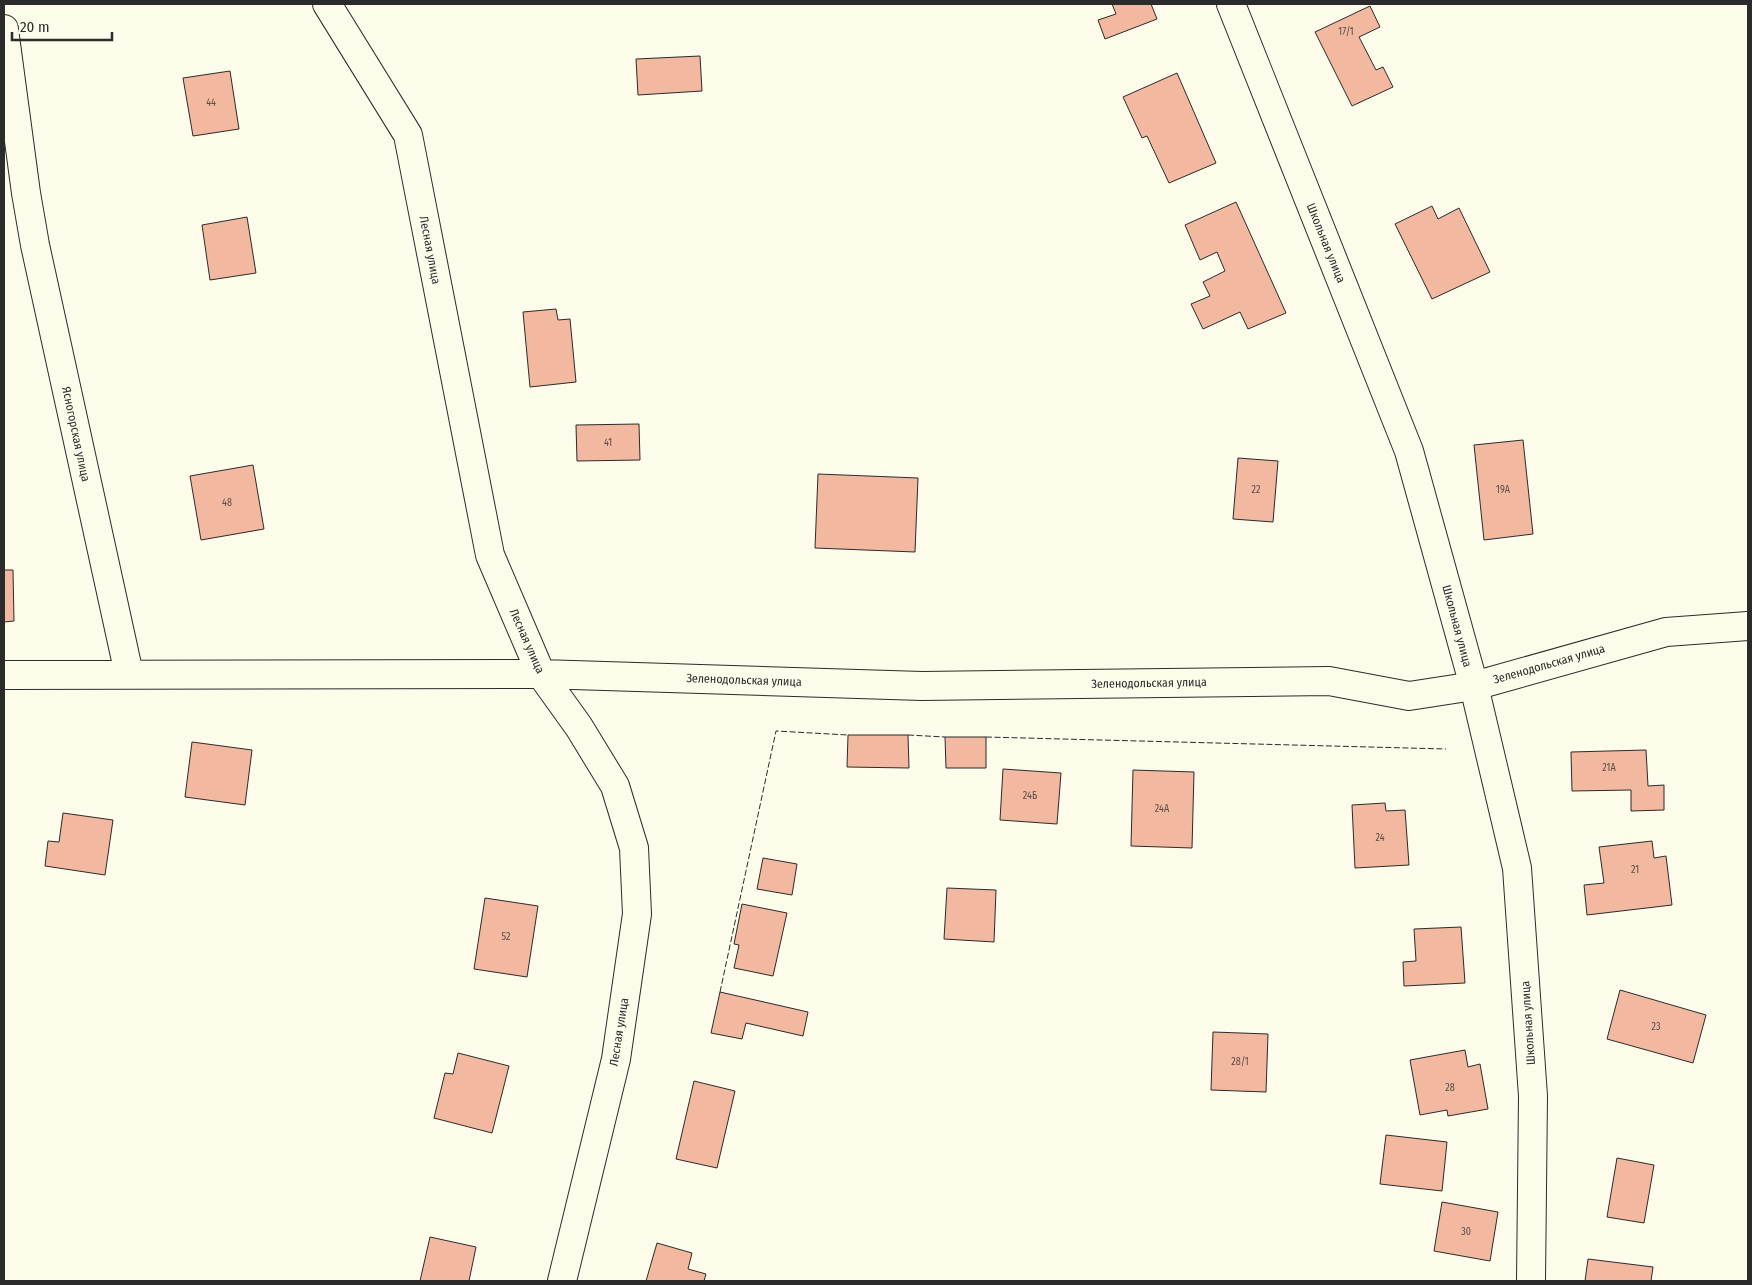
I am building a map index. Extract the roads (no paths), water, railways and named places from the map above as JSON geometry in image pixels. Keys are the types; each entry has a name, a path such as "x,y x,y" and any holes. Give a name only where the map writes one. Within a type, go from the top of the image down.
{"street":[{"name":"Лесная улица","path":"328,4 408,135 490,555 541,674 579,727 615,786 634,848 637,914 616,1059 562,1281"},
{"name":"Школьная улица","path":"1231,4 1409,451 1474,686 1517,868 1533,1096 1531,1281"},
{"name":"Ясногорская улица","path":"4,29 15,196 35,245 129,674"},
{"name":"Зеленодольская улица","path":"4,675 541,674 922,686 1329,681 1409,696 1474,686 1666,632 1748,626"}]}
